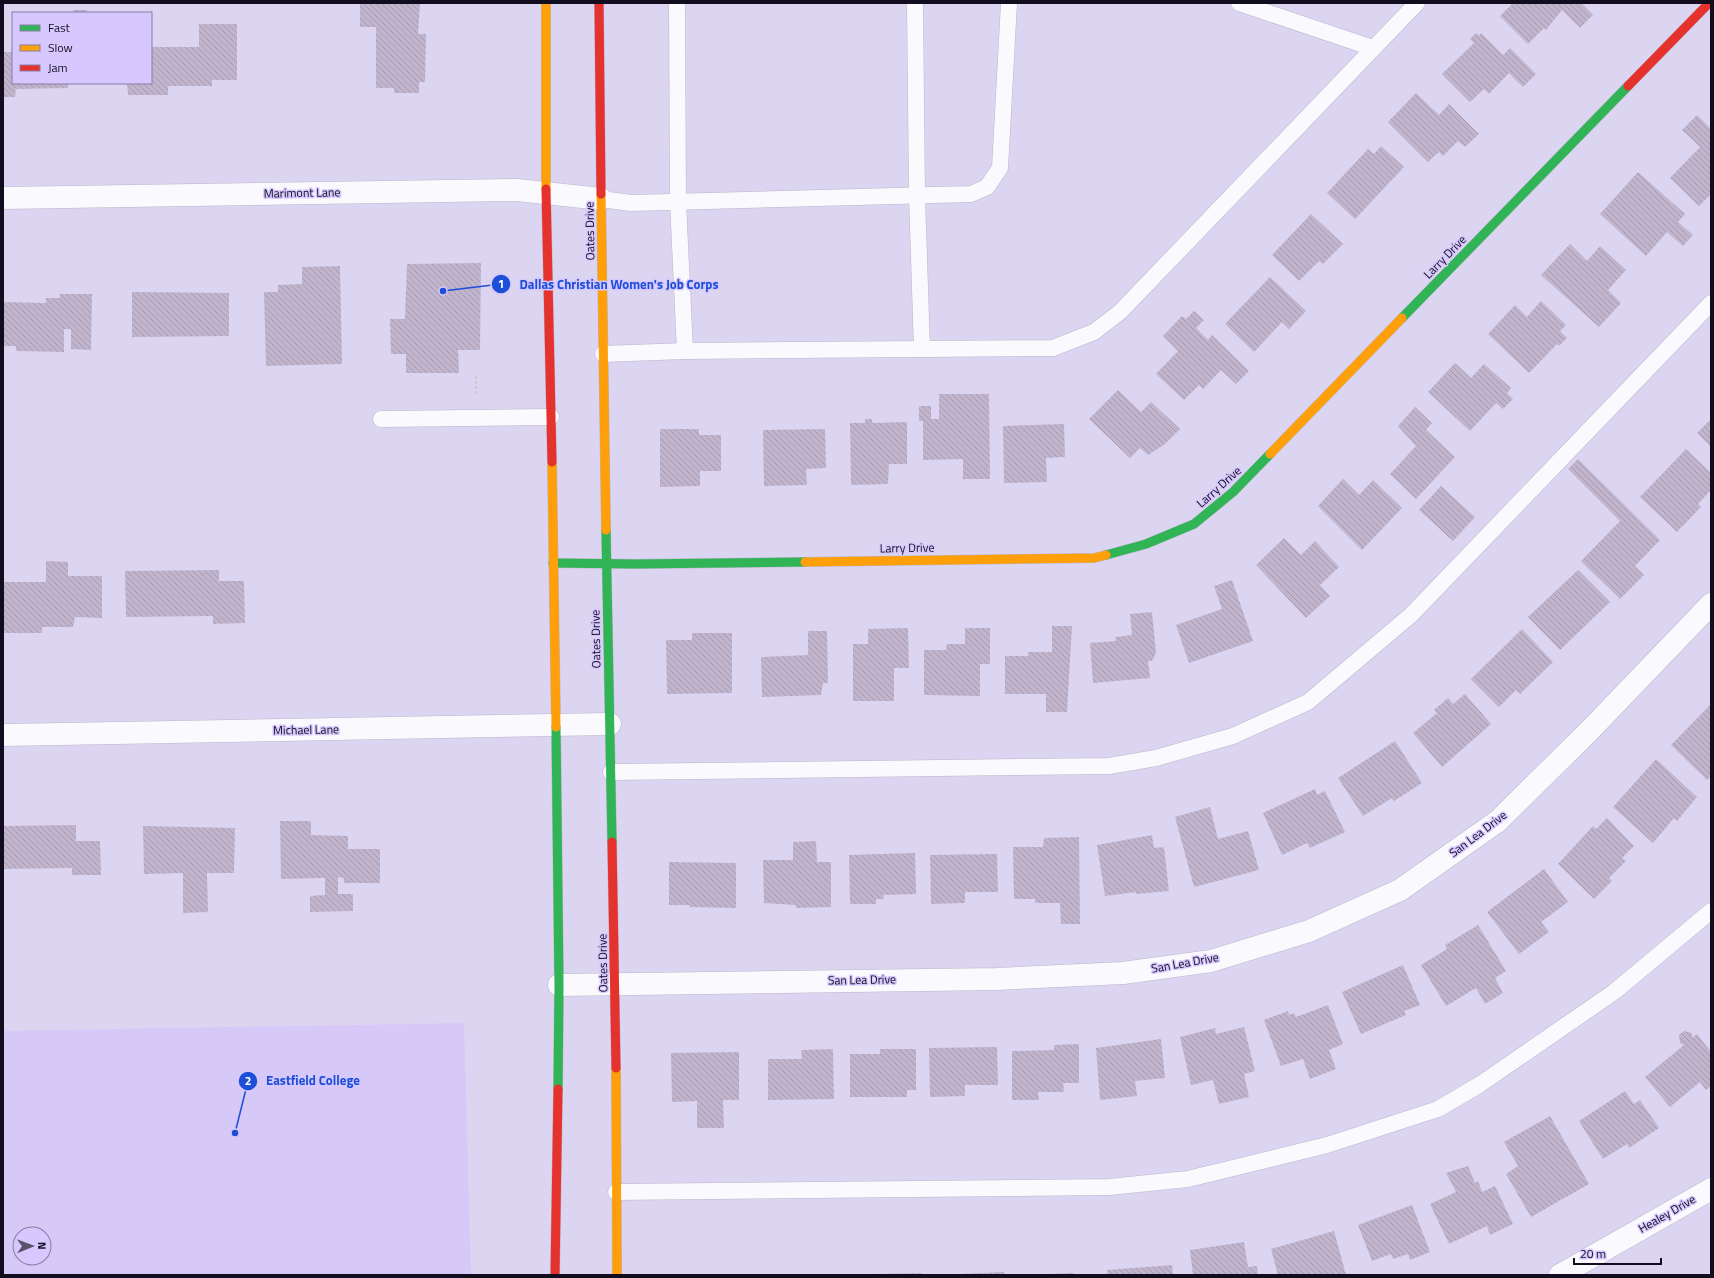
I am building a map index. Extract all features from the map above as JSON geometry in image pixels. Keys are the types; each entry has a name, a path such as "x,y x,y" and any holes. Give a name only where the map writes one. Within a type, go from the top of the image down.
{"main road":[{"path":"546,3 546,192 551,417 559,985 555,1275"},
{"name":"Oates Drive","path":"599,3 606,563 615,984 617,1275"},
{"name":"Larry Drive","path":"553,562 606,563 1094,558 1146,544 1194,524 1233,492 1709,3"}],"street":[{"name":"Marimont Lane","path":"3,198 517,190 601,199"},
{"name":"San Lea Drive","path":"559,985 997,979 1123,974 1211,961 1310,931 1400,890 1498,821 1592,728 1711,604"},
{"name":"Michael Lane","path":"3,734 610,724"},
{"name":"Healey Drive","path":"1560,1275 1711,1189"}],"lane":[{"path":"676,3 678,202 685,351"},
{"path":"916,3 917,196 922,349"},
{"path":"601,199 631,203 917,196 971,194 987,187 1000,168 1009,3"},
{"path":"1239,3 1373,48"},
{"path":"604,354 685,351 1052,348 1094,332 1120,312 1417,3"},
{"path":"611,772 1109,766 1156,758 1233,736 1308,702 1411,615 1711,303"},
{"path":"381,419 551,417"},
{"path":"616,1192 1109,1187 1188,1179 1327,1145 1438,1109 1479,1085 1614,992 1711,911"}],"shaded area":[{"path":"464,1023 471,1275 3,1275 3,1031"}],"building":[{"path":"360,3 420,3 418,34 426,34 425,82 419,82 419,93 394,93 394,88 376,88 376,27 360,27"},
{"path":"1513,3 1581,3 1593,15 1580,28 1562,10 1546,30 1544,28 1528,44 1500,16"},
{"path":"73,10 87,10 87,12 73,12"},
{"path":"199,24 237,24 237,80 212,80 212,86 168,86 168,95 128,95 127,84 152,84 152,47 199,47"},
{"path":"1476,33 1479,36 1481,33 1503,55 1510,48 1536,74 1523,87 1509,73 1489,94 1484,89 1470,102 1442,74 1474,43 1470,39"},
{"path":"3,52 12,52 12,84 68,84 68,88 16,89 15,97 3,97"},
{"path":"1416,93 1439,115 1449,104 1479,134 1465,147 1458,141 1443,156 1439,152 1428,162 1388,122"},
{"path":"1697,115 1711,129 1711,194 1699,206 1670,178 1700,147 1682,130"},
{"path":"1381,146 1404,167 1355,219 1327,193 1368,149 1374,154"},
{"path":"1638,172 1685,214 1678,222 1693,235 1683,246 1667,232 1646,256 1600,214"},
{"path":"1311,214 1343,244 1323,264 1319,261 1299,281 1272,255"},
{"path":"1570,244 1587,261 1600,246 1626,270 1608,290 1621,303 1599,327 1541,275"},
{"path":"481,263 480,350 458,350 459,373 406,373 406,354 391,354 390,319 405,319 407,264"},
{"path":"340,266 342,364 266,366 264,292 278,292 278,285 302,284 302,267"},
{"path":"1270,277 1306,311 1289,329 1282,322 1254,352 1225,324"},
{"path":"132,292 229,293 229,336 132,337"},
{"path":"60,294 92,294 91,350 71,349 71,329 64,329 64,352 16,351 16,346 3,346 3,302 46,303 46,298 60,298"},
{"path":"1541,301 1566,325 1560,331 1567,338 1559,346 1557,344 1529,373 1488,334 1515,305 1527,317"},
{"path":"1194,311 1204,320 1196,328 1208,340 1212,335 1249,371 1236,384 1221,370 1203,389 1199,385 1184,400 1156,374 1178,351 1163,336 1182,316 1186,319"},
{"path":"1455,363 1471,378 1484,364 1511,388 1507,393 1513,399 1503,409 1496,403 1470,431 1428,392"},
{"path":"1118,390 1141,412 1151,402 1180,429 1165,444 1148,455 1140,448 1130,458 1089,419"},
{"path":"939,394 989,394 990,479 963,479 963,459 923,460 923,421 919,421 919,406 931,406 931,419 939,419"},
{"path":"1415,407 1432,423 1426,430 1455,457 1416,499 1390,474 1416,446 1398,426"},
{"path":"865,419 872,419 872,423 907,422 907,464 889,464 888,484 851,485 850,423 865,423"},
{"path":"1711,419 1711,447 1697,433"},
{"path":"1064,424 1065,457 1046,458 1047,482 1004,483 1003,426"},
{"path":"660,429 699,429 699,435 721,435 721,471 700,471 700,486 660,487"},
{"path":"825,429 826,468 806,469 807,485 764,486 763,430"},
{"path":"1686,449 1711,473 1711,490 1698,504 1701,507 1677,532 1640,497"},
{"path":"1578,459 1660,540 1635,566 1644,575 1620,599 1581,561 1620,521 1568,469"},
{"path":"1343,479 1359,495 1373,480 1402,508 1362,550 1318,506"},
{"path":"1441,486 1475,517 1453,541 1419,510"},
{"path":"1284,538 1301,555 1315,541 1339,567 1320,585 1330,596 1306,618 1256,565"},
{"path":"46,561 68,562 68,576 102,576 102,618 75,617 73,627 42,627 42,633 3,633 3,582 46,582"},
{"path":"219,570 219,581 244,581 245,623 213,624 213,616 126,617 125,571"},
{"path":"1578,570 1610,602 1560,650 1528,617"},
{"path":"1232,580 1253,641 1189,663 1176,625 1222,609 1214,586"},
{"path":"1152,612 1156,653 1152,661 1148,661 1150,678 1093,683 1090,643 1116,641 1115,637 1132,635 1130,614"},
{"path":"1052,626 1072,626 1067,712 1046,712 1046,694 1005,694 1005,656 1028,656 1028,652 1052,652"},
{"path":"908,628 909,668 894,668 894,701 853,701 853,644 868,644 868,629"},
{"path":"965,628 990,628 990,664 980,664 980,696 924,695 924,650 946,650 947,644 965,644"},
{"path":"1522,629 1553,662 1520,694 1516,690 1499,707 1471,679"},
{"path":"808,631 827,631 828,683 823,683 821,695 762,697 761,657 808,655"},
{"path":"692,633 732,633 732,693 667,694 666,640 692,640"},
{"path":"1465,694 1491,724 1442,767 1413,733 1437,713 1434,710 1448,698 1453,704"},
{"path":"1711,704 1711,776 1707,780 1671,745"},
{"path":"1395,741 1422,783 1394,801 1392,798 1363,816 1338,778"},
{"path":"1656,759 1697,797 1677,821 1674,818 1653,843 1613,807"},
{"path":"1315,789 1317,795 1325,791 1345,832 1310,848 1307,843 1282,855 1263,813"},
{"path":"1210,807 1218,839 1248,831 1259,870 1194,887 1175,817"},
{"path":"1607,818 1634,846 1622,858 1626,861 1609,878 1612,881 1594,899 1558,864 1593,826 1596,829"},
{"path":"280,821 311,821 311,835 348,836 348,849 380,849 380,883 344,883 344,878 338,877 338,894 353,894 353,911 310,912 310,896 325,895 325,878 281,879"},
{"path":"76,825 76,841 100,841 101,875 72,875 72,868 3,869 3,826"},
{"path":"143,826 235,828 234,873 207,873 208,912 183,913 183,873 144,874"},
{"path":"1152,835 1154,848 1164,847 1169,891 1136,894 1136,892 1105,896 1097,845"},
{"path":"1079,837 1080,924 1061,924 1060,903 1035,903 1035,899 1014,899 1013,847 1043,847 1044,838"},
{"path":"816,841 817,862 831,862 831,907 796,908 796,905 764,903 763,860 793,860 793,842"},
{"path":"915,853 916,894 883,895 884,899 876,899 876,904 850,904 849,855"},
{"path":"997,854 998,892 965,892 965,903 931,904 930,855"},
{"path":"669,862 736,863 736,908 669,905"},
{"path":"1544,869 1568,902 1541,922 1549,932 1519,954 1487,912"},
{"path":"1478,925 1506,971 1495,978 1503,993 1485,1004 1476,988 1446,1006 1421,965 1447,949 1445,945"},
{"path":"1403,965 1420,1005 1404,1011 1406,1015 1361,1034 1342,992"},
{"path":"1328,1005 1343,1044 1329,1050 1336,1069 1310,1079 1303,1059 1281,1066 1264,1020 1288,1011 1289,1015 1294,1013 1296,1017"},
{"path":"1244,1027 1255,1071 1244,1074 1249,1097 1219,1104 1213,1080 1191,1085 1180,1037 1215,1028 1216,1034"},
{"path":"1684,1031 1692,1033 1692,1038 1697,1034 1711,1052 1711,1086 1706,1090 1700,1082 1670,1107 1645,1077 1684,1045 1680,1043 1679,1035"},
{"path":"1161,1039 1165,1078 1135,1081 1137,1096 1100,1100 1096,1048"},
{"path":"1079,1044 1079,1083 1063,1083 1064,1092 1038,1092 1039,1100 1012,1100 1012,1051 1054,1050 1054,1045"},
{"path":"997,1047 998,1085 965,1085 965,1096 930,1097 929,1048"},
{"path":"833,1049 834,1099 768,1100 768,1059 802,1059 801,1050"},
{"path":"880,1049 916,1049 916,1090 907,1090 907,1097 850,1097 850,1054 880,1054"},
{"path":"739,1052 739,1100 723,1100 724,1128 697,1128 697,1101 672,1102 671,1053"},
{"path":"1625,1091 1634,1104 1640,1100 1659,1128 1629,1148 1627,1144 1603,1159 1579,1121"},
{"path":"1550,1116 1589,1184 1531,1217 1506,1174 1518,1166 1504,1142"},
{"path":"1468,1166 1475,1183 1478,1181 1482,1192 1495,1186 1513,1224 1490,1235 1487,1226 1449,1244 1430,1204 1456,1192 1446,1173"},
{"path":"1412,1205 1430,1252 1410,1260 1408,1254 1393,1259 1391,1254 1372,1261 1358,1225"},
{"path":"1334,1231 1346,1275 1278,1275 1271,1249"},
{"path":"1244,1242 1248,1267 1257,1266 1258,1275 1193,1275 1190,1250"},
{"path":"1172,1265 1173,1275 1107,1275 1107,1270"},
{"path":"1004,1272 1004,1275 959,1275 959,1274"},
{"path":"922,1273 922,1275 876,1275 876,1274"},
{"path":"1074,1273 1074,1275 1047,1275 1047,1274"}],"traffic: fast":[{"path":"1402,318 1628,86"},
{"path":"1106,555 1146,544 1194,524 1233,492 1270,454"},
{"path":"606,530 612,842"},
{"path":"553,563 636,564 805,562"},
{"path":"556,727 559,985 558,1089"}],"traffic: slow":[{"path":"546,3 546,189"},
{"path":"601,194 606,530"},
{"path":"1270,454 1402,318"},
{"path":"552,462 556,727"},
{"path":"805,562 1094,558 1106,555"},
{"path":"616,1068 617,1275"}],"traffic: jam":[{"path":"599,3 601,194"},
{"path":"1628,86 1709,3"},
{"path":"546,189 552,462"},
{"path":"612,842 616,1068"},
{"path":"555,1275 558,1089"}],"place":[{"name":"Dallas Christian Women's Job Corps","path":"443,291"},
{"name":"Eastfield College","path":"235,1133"}]}
